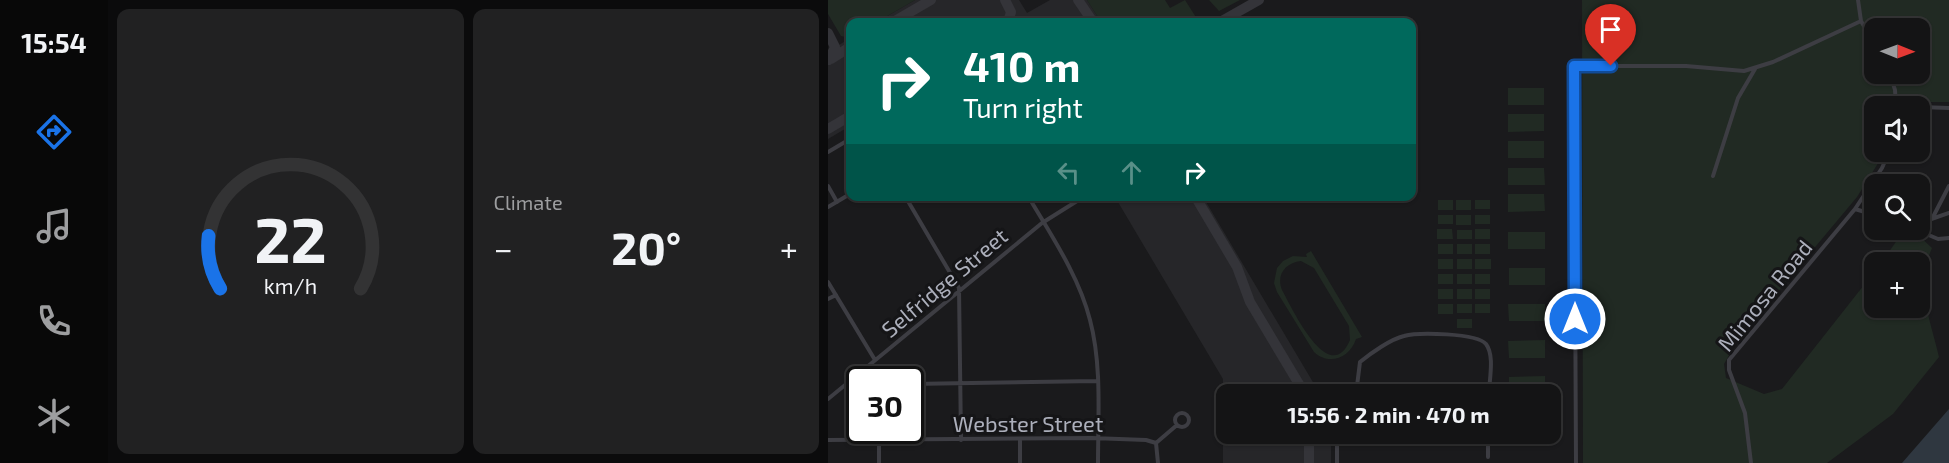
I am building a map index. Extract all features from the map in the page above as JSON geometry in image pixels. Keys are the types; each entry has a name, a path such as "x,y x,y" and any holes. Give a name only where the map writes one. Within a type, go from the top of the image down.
{"street":[{"path":"1858,0 1864,26"},
{"path":"1576,463 1574,66 1686,66 1732,72 1755,68 1803,49 1861,21"},
{"path":"1713,176 1738,98 1755,68"},
{"path":"1930,107 1949,108"},
{"path":"828,152 846,141"},
{"path":"1864,212 1855,209 1885,162"},
{"path":"828,186 837,202"},
{"path":"1933,217 1949,186"},
{"path":"828,207 846,196"},
{"path":"908,201 959,291 961,440"},
{"path":"1031,201 1077,284 1088,311 1094,343 1097,381 1098,463"},
{"name":"Selfridge Street","path":"868,366 1042,223 1077,201"},
{"name":"Mimosa Road","path":"1751,463 1745,412 1729,370 1729,360 1855,209"},
{"path":"1930,218 1949,213"},
{"path":"1930,236 1938,239 1949,238"},
{"path":"828,282 875,360"},
{"path":"828,299 836,295"},
{"path":"1357,384 1360,362 1401,337 1412,335 1469,336 1482,341 1490,353 1489,384"},
{"path":"924,384 1097,381"},
{"name":"Selfridge Street","path":"828,399 846,384"},
{"path":"1158,463 1156,443 1177,425"},
{"path":"1020,439 1020,463"},
{"name":"Webster Street","path":"924,440 1098,439 1146,440 1156,443"},
{"name":"Webster Street","path":"828,440 846,440"},
{"path":"879,444 879,463"},
{"path":"1337,444 1337,463"},
{"path":"1488,444 1488,457"}],"shaded area":[{"path":"828,0 915,0 884,18 846,18 846,37 841,36 828,14"},
{"path":"915,0 1019,0 1027,13 1050,0 1087,0 1098,18 884,18"},
{"path":"1087,0 1165,0 1170,8 1185,0 1196,18 1098,18"},
{"path":"1209,0 1240,0 1219,11"},
{"path":"1582,0 1949,0 1949,102 1930,102 1930,96 1864,96 1864,162 1879,162 1871,174 1864,174 1864,186 1857,197 1739,338 1724,364 1726,378 1764,394 1782,389 1864,285 1864,318 1929,318 1939,357 1893,414 1827,463 1583,463"},
{"path":"846,41 846,128 828,139 828,52"},
{"path":"1508,88 1544,88 1544,105 1508,105"},
{"path":"1508,114 1544,114 1544,131 1508,132"},
{"path":"1508,141 1544,141 1544,158 1508,158"},
{"path":"1508,168 1544,168 1545,185 1508,185"},
{"path":"1508,194 1544,194 1545,211 1508,212"},
{"path":"1438,200 1453,200 1453,210 1438,210"},
{"path":"1456,200 1471,200 1471,210 1456,210"},
{"path":"1475,200 1490,200 1490,209 1475,209"},
{"path":"1117,201 1205,201 1314,384 1223,384 1223,379"},
{"path":"1438,215 1453,215 1453,224 1438,224"},
{"path":"1456,215 1471,215 1471,225 1456,225"},
{"path":"1475,215 1490,215 1490,224 1475,224"},
{"path":"1437,229 1452,229 1453,239 1437,239"},
{"path":"1475,229 1490,229 1490,239 1475,239"},
{"path":"1457,230 1472,230 1472,239 1457,239"},
{"path":"1508,232 1545,232 1545,249 1508,249"},
{"path":"1897,240 1923,240 1932,248 1930,254 1889,252"},
{"path":"1438,244 1453,244 1453,254 1438,254"},
{"path":"1457,244 1472,244 1472,254 1457,254"},
{"path":"1475,244 1490,244 1490,254 1475,254"},
{"path":"1311,251 1362,337 1356,339 1349,351 1338,358 1326,359 1314,352 1277,292 1274,283 1277,268 1283,261 1293,256 1307,257 1306,254","holes":["1301,261 1314,268 1349,326 1350,340 1341,353 1332,355 1322,350 1312,339 1302,326 1280,285 1281,275 1290,264"]},
{"path":"1438,259 1453,259 1453,269 1438,269"},
{"path":"1457,259 1472,259 1472,269 1457,269"},
{"path":"1475,259 1491,259 1491,269 1475,269"},
{"path":"1509,268 1545,268 1545,285 1509,285"},
{"path":"1438,274 1453,274 1453,284 1438,284"},
{"path":"1457,274 1472,274 1472,284 1457,284"},
{"path":"1475,274 1490,274 1490,284 1475,284"},
{"path":"1438,289 1453,289 1453,299 1438,299"},
{"path":"1457,289 1472,289 1472,299 1457,299"},
{"path":"1475,289 1490,289 1490,299 1475,299"},
{"path":"1438,304 1453,304 1453,314 1438,314"},
{"path":"1457,304 1472,304 1472,313 1457,313"},
{"path":"1475,304 1490,304 1490,313 1475,313"},
{"path":"1508,304 1545,304 1545,321 1509,321"},
{"path":"1457,319 1472,319 1472,328 1457,328"},
{"path":"1545,340 1545,358 1509,358 1508,341"},
{"path":"1545,376 1545,384 1509,384 1509,377"},
{"path":"1949,409 1949,463 1902,463"},
{"path":"1223,444 1331,444 1331,463 1223,463"}],"taxiway":[{"path":"900,18 931,0"},
{"path":"1005,0 1011,12 1009,18"},
{"path":"1078,0 1090,18"},
{"path":"1227,18 1259,0"},
{"path":"828,33 835,47 829,60"},
{"path":"831,59 846,50"},
{"path":"828,129 846,118"},
{"path":"1198,201 1237,267 1250,302 1299,384"},
{"path":"1309,444 1309,463"}],"route":[{"path":"1575,319 1574,66 1611,66"}]}
